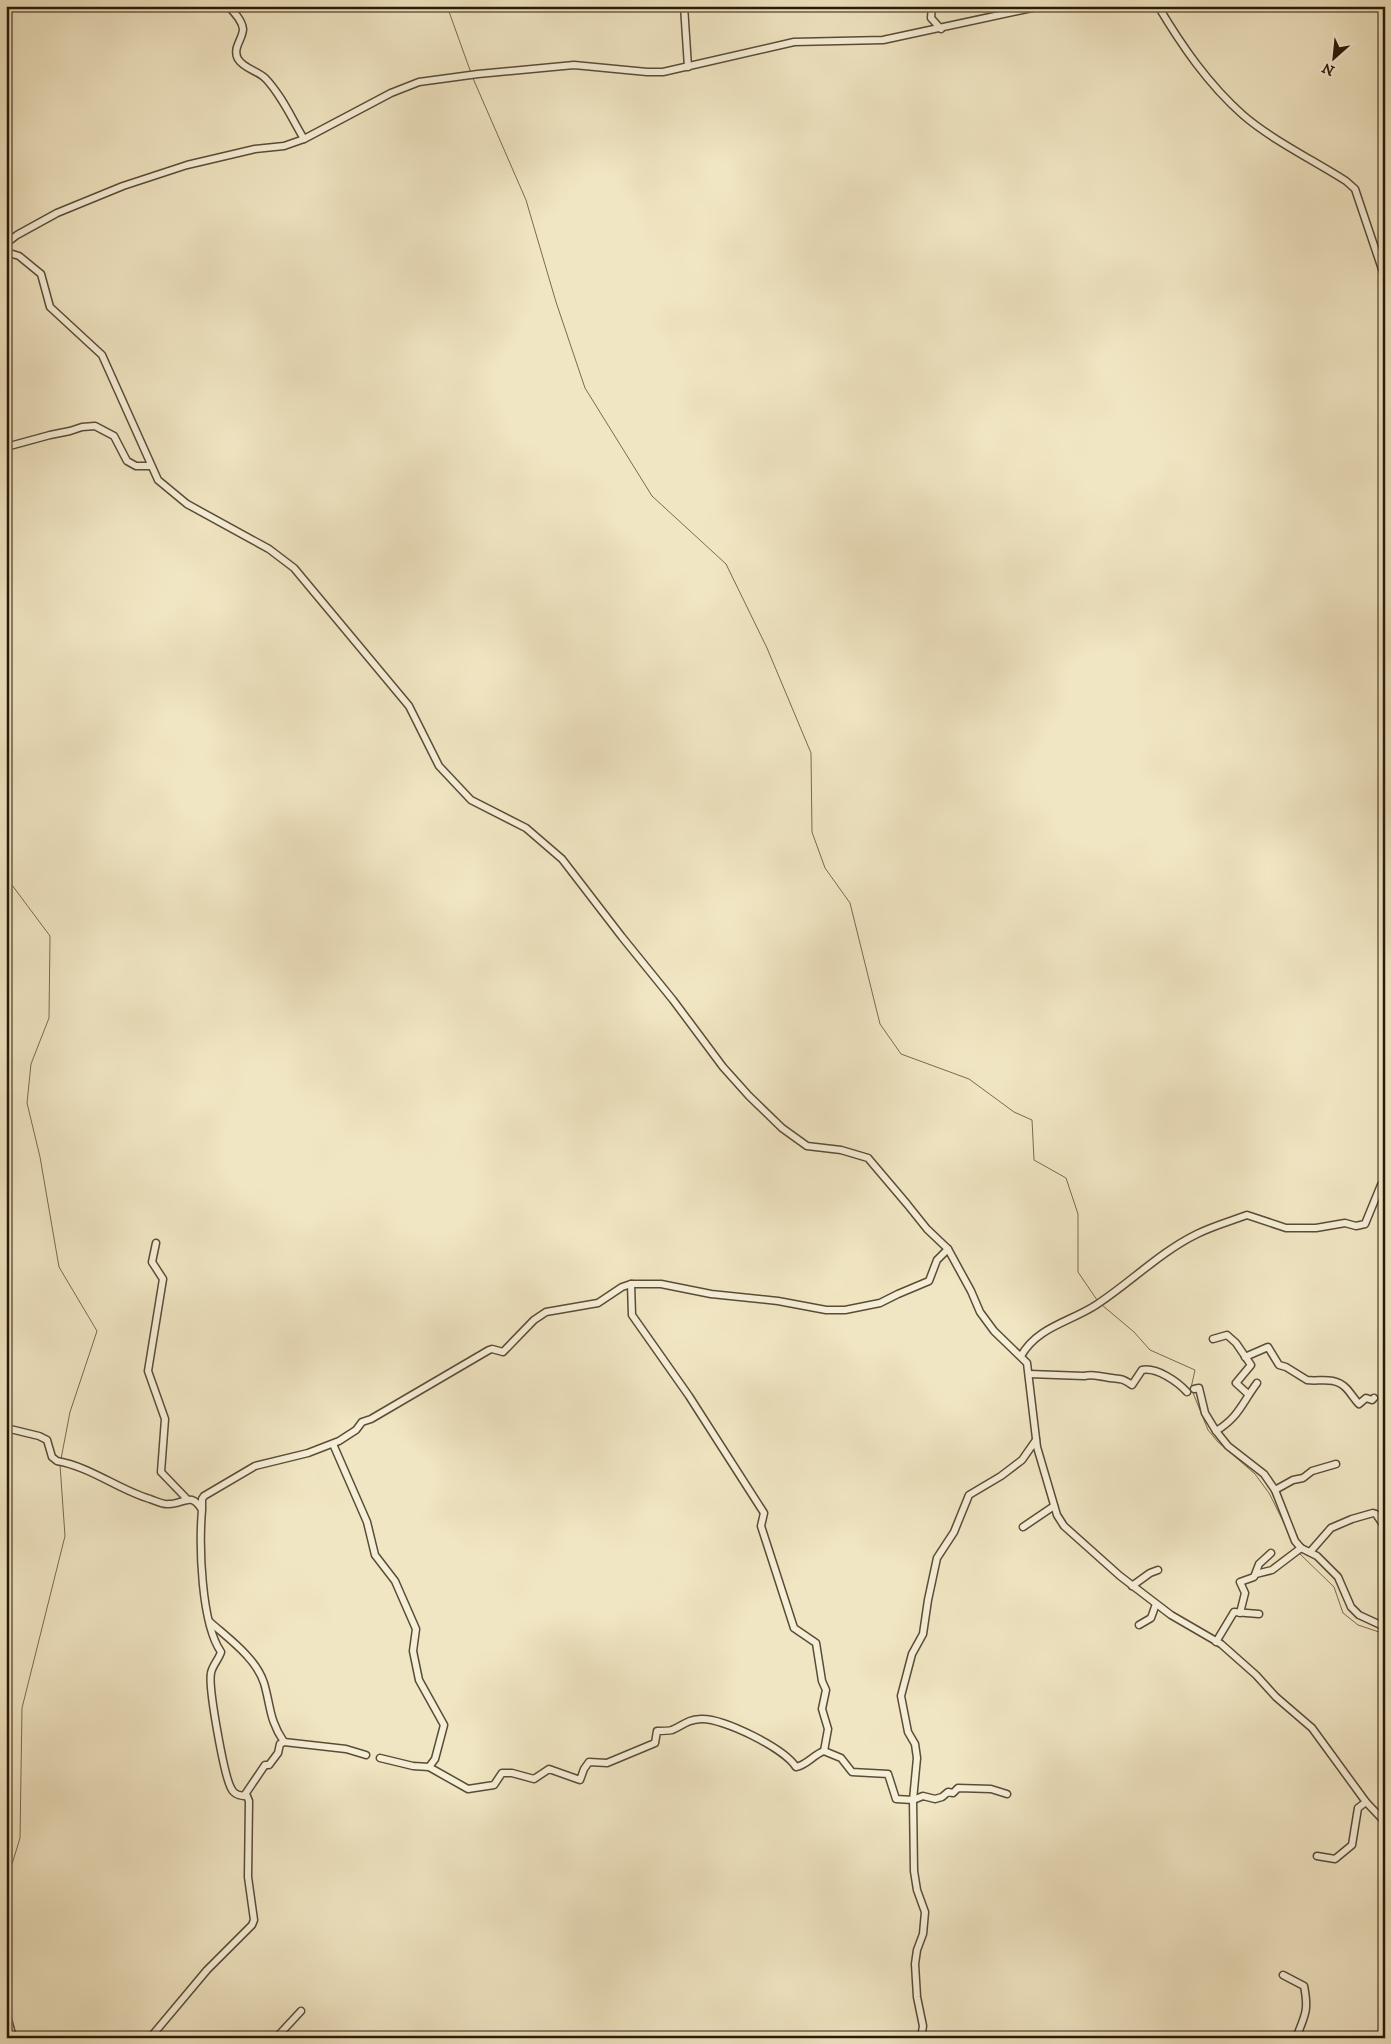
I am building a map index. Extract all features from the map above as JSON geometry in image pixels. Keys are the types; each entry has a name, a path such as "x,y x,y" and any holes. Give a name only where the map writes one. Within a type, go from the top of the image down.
{"street":[{"path":"228,6 238,16 243,26 243,32 236,50 238,58 249,69 266,78 304,139"},
{"path":"684,6 688,67"},
{"path":"932,6 931,18 941,29"},
{"path":"1041,6 941,29 882,40 794,42 663,72 574,65 459,76 419,82 391,93 304,139 284,146 255,149 187,164 123,186 49,217 7,242 6,251 19,256 41,274 50,307 102,355 158,480 169,491 208,516 269,549 294,568 409,706 439,766 471,800 526,828 562,859 723,1067 756,1103 782,1128 807,1146 841,1150 868,1158 927,1229 948,1249 980,1312 994,1331 1027,1363 1036,1440 1054,1506 1064,1526 1132,1586 1172,1615 1216,1642 1256,1675 1276,1697 1312,1728 1366,1802 1385,1822"},
{"path":"1158,6 1194,62 1218,90 1243,114 1266,132 1355,188 1385,278"},
{"path":"6,447 50,434 95,426 114,436 127,461 136,466 151,466"},
{"path":"1021,1356 1027,1344 1048,1329 1099,1303 1196,1234 1247,1215 1286,1228 1316,1228 1345,1222 1356,1226 1365,1224 1381,1185 1385,1183"},
{"path":"156,1243 152,1262 163,1279 148,1371 165,1418 161,1472 186,1498 194,1500 202,1508"},
{"path":"150,2038 207,1970 252,1925 254,1920 248,1877 249,1801 247,1796 235,1794 231,1789 226,1776 217,1732 211,1676 221,1652 213,1641 204,1594 200,1531 202,1499 204,1496 255,1466 308,1453 333,1444 356,1430 362,1422 371,1419 488,1350 492,1349 503,1352 534,1320 546,1312 598,1303 622,1286 631,1284 661,1284 711,1294 778,1300 826,1310 845,1310 880,1303 929,1281 937,1260 948,1249"},
{"path":"631,1284 632,1315 690,1396 746,1481 764,1513 761,1526 794,1628 816,1643 822,1681 826,1690 822,1709 828,1729 824,1751"},
{"path":"1214,1339 1227,1335 1236,1343 1251,1365 1236,1383 1248,1394"},
{"path":"1246,1357 1268,1348 1279,1365 1286,1367 1307,1380 1317,1379 1340,1384 1346,1387 1360,1404 1366,1398 1372,1400 1374,1398"},
{"path":"1029,1374 1084,1376 1092,1374 1104,1377 1120,1377 1132,1385 1142,1370 1146,1369 1171,1377 1191,1390 1199,1388 1205,1413 1216,1431 1228,1446 1264,1474 1275,1490 1298,1551"},
{"path":"1216,1431 1226,1425 1238,1413 1248,1394 1257,1383"},
{"path":"6,1428 40,1436 47,1440 52,1457 111,1481 133,1494 167,1505 186,1498"},
{"path":"921,2038 923,2026 917,1997 915,1964 917,1950 923,1934 925,1912 917,1890 914,1871 913,1800 917,1758 915,1744 908,1732 901,1696 912,1654 923,1634 937,1558 954,1532 969,1495 1001,1476 1022,1460 1036,1440"},
{"path":"333,1444 366,1522 375,1555 395,1581 416,1629 413,1651 419,1680 444,1725 435,1759 429,1767"},
{"path":"1275,1490 1293,1480 1303,1478 1312,1471 1336,1464"},
{"path":"1023,1528 1054,1506"},
{"path":"1310,1552 1331,1528 1352,1519 1373,1513 1376,1514 1382,1523"},
{"path":"1240,1613 1245,1593 1240,1582 1254,1577 1256,1574 1272,1570 1298,1551 1310,1552 1317,1556 1338,1578 1351,1607 1359,1615 1385,1627"},
{"path":"1256,1574 1259,1564 1271,1553"},
{"path":"1132,1586 1150,1572 1158,1570"},
{"path":"1139,1625 1151,1618 1156,1604"},
{"path":"1216,1642 1234,1612 1259,1614"},
{"path":"210,1622 242,1650 263,1682 274,1727 284,1742"},
{"path":"380,1758 413,1766 429,1767 468,1789 494,1785 502,1773 512,1772 534,1779 549,1769 580,1780 589,1762 607,1763 655,1743 657,1731 672,1730 684,1722 702,1719 731,1726 747,1734 790,1759 796,1767 803,1766 816,1754 824,1751 840,1758 852,1772 888,1774 896,1799 913,1800 923,1796 935,1799 942,1797 948,1792 953,1793 958,1788 991,1789 1007,1794"},
{"path":"244,1796 265,1765 269,1766 278,1753 280,1744 284,1742 346,1749 366,1755"},
{"path":"1317,1856 1335,1859 1352,1845 1358,1808 1366,1802"},
{"path":"1283,1975 1304,1986 1306,1995 1307,2012 1296,2038"},
{"path":"276,2038 301,2011"},
{"path":"6,2012 13,2038"}],"waterway":[{"path":"447,6 471,73"},
{"path":"472,76 526,200 556,302 585,388 652,496 726,564 767,648 811,753 812,832 825,868 850,903 880,1024 901,1054 969,1079 1014,1112 1032,1120 1034,1160 1066,1178 1078,1214 1078,1272 1097,1300"},
{"path":"6,877 50,936 49,1018 31,1064 27,1103 40,1157 59,1267 97,1331 70,1412 61,1459"},
{"path":"1102,1305 1134,1332 1150,1350 1195,1370 1191,1388 1208,1430 1218,1442 1255,1474 1269,1493 1288,1531"},
{"path":"6,1884 20,1838 22,1708 65,1536 60,1465"},
{"path":"1299,1553 1334,1587 1343,1613 1358,1625 1385,1634"}]}
